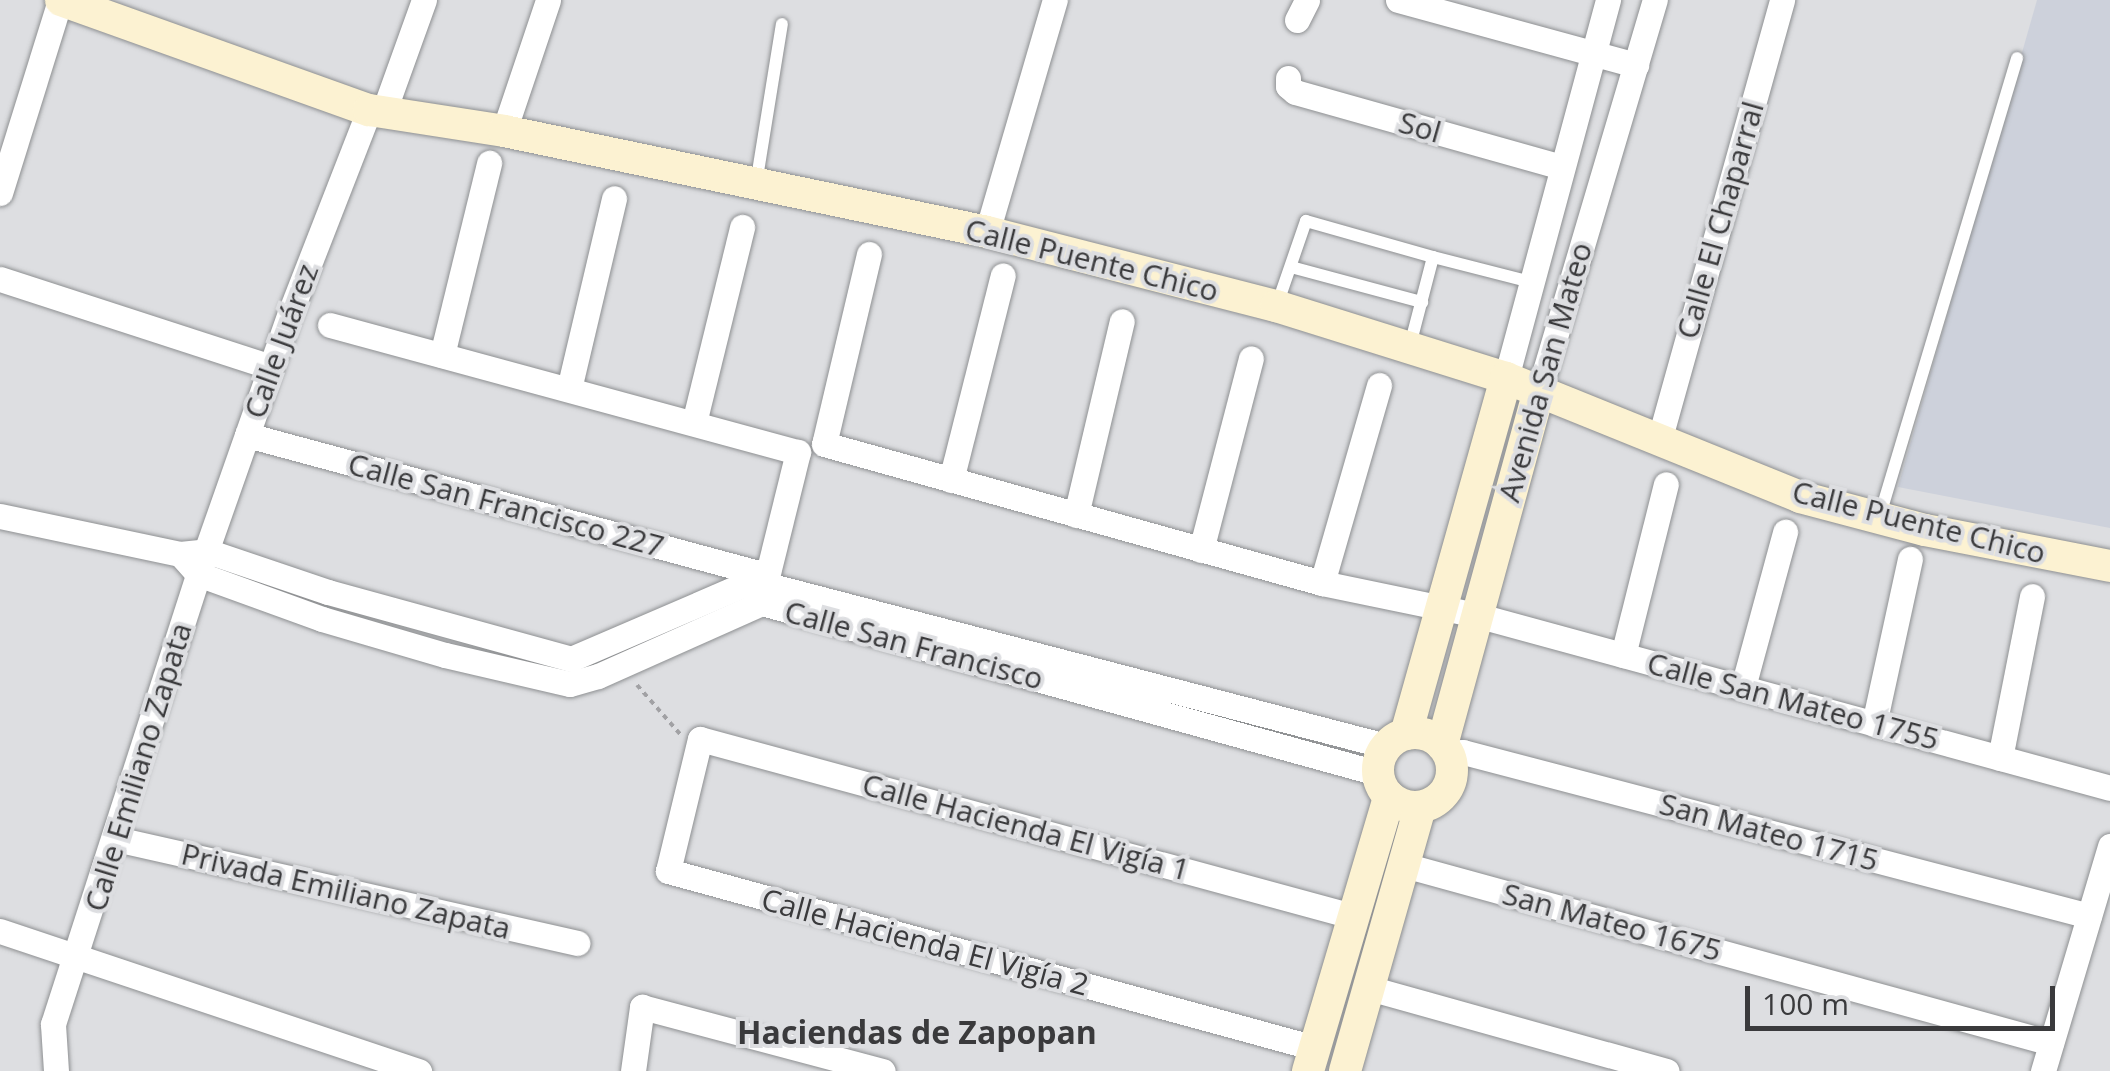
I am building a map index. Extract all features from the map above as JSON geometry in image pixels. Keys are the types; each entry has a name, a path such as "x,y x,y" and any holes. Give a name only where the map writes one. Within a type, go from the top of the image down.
{"main road":[{"name":"Calle Puente Chico","path":"60,0 376,110 504,131 986,232 1276,306 1506,378 1800,497 1880,518 2110,566"},
{"name":"Avenida San Mateo","path":"1311,1060 1506,378"},
{"name":"Avenida San Mateo","path":"1396,771 1444,794 1452,767 1445,749 1480,600 1539,391"},
{"path":"1450,574 1480,600"},
{"path":"1396,771 1426,734 1445,749"},
{"name":"Avenida San Mateo","path":"1346,1071 1404,865 1396,771"},
{"path":"1338,965 1371,983"}],"street":[{"path":"0,193 60,0"},
{"name":"Calle Juárez","path":"195,560 424,0"},
{"path":"504,131 548,0"},
{"path":"986,232 1055,0"},
{"path":"1398,0 1636,65"},
{"name":"Avenida San Mateo","path":"1506,378 1608,0"},
{"name":"Avenida San Mateo","path":"1539,391 1656,0"},
{"name":"Calle El Chaparral","path":"1659,441 1782,0"},
{"name":"Sol","path":"1288,78 1288,86 1296,92 1562,167"},
{"path":"442,354 488,162"},
{"path":"569,389 614,198"},
{"path":"694,423 742,227"},
{"name":"Calle San Mateo 1755","path":"869,254 824,444 1322,583 1440,608 1480,600 1623,655 2110,788"},
{"path":"951,480 1003,275"},
{"path":"0,279 272,366"},
{"path":"1076,514 1122,321"},
{"path":"330,325 798,452 764,587"},
{"path":"1201,550 1252,358"},
{"path":"1322,583 1378,384"},
{"name":"Calle San Francisco 227","path":"246,435 764,587"},
{"path":"1623,655 1666,484"},
{"path":"0,516 195,560 328,592 452,626 576,671 570,684 445,655 322,619 195,560"},
{"path":"1743,687 1785,532"},
{"path":"1874,724 1910,559"},
{"name":"Calle Emiliano Zapata","path":"56,1071 53,1024 116,840 195,560"},
{"name":"Calle San Francisco","path":"576,671 744,585 764,587 1396,771"},
{"name":"Calle San Francisco","path":"576,671 623,665 764,587"},
{"path":"322,619 328,592"},
{"path":"2000,758 2032,596"},
{"path":"445,655 452,626"},
{"name":"Calle Hacienda El Vigía 1","path":"700,738 1352,916"},
{"name":"Calle Hacienda El Vigía 2","path":"700,738 668,871 1311,1060"},
{"name":"San Mateo 1715","path":"1445,749 2089,916"},
{"name":"Privada Emiliano Zapata","path":"116,840 576,943"},
{"path":"2043,1071 2110,846"},
{"name":"San Mateo 1675","path":"1404,865 2051,1044"},
{"path":"0,931 77,960 419,1071"},
{"path":"1371,983 1668,1071"},
{"path":"633,1071 642,1007 883,1071"}],"lane":[{"path":"756,184 782,24"},
{"path":"1880,518 2016,58"},
{"path":"1276,306 1306,221 1531,282"},
{"path":"1410,345 1433,257"},
{"path":"1291,267 1422,302"}],"path":[{"path":"623,665 676,733 700,738"}],"shaded area":[{"path":"2037,0 2110,0 2110,528 1898,487"}],"district":[{"name":"Haciendas de Zapopan","path":"917,1032"}]}
